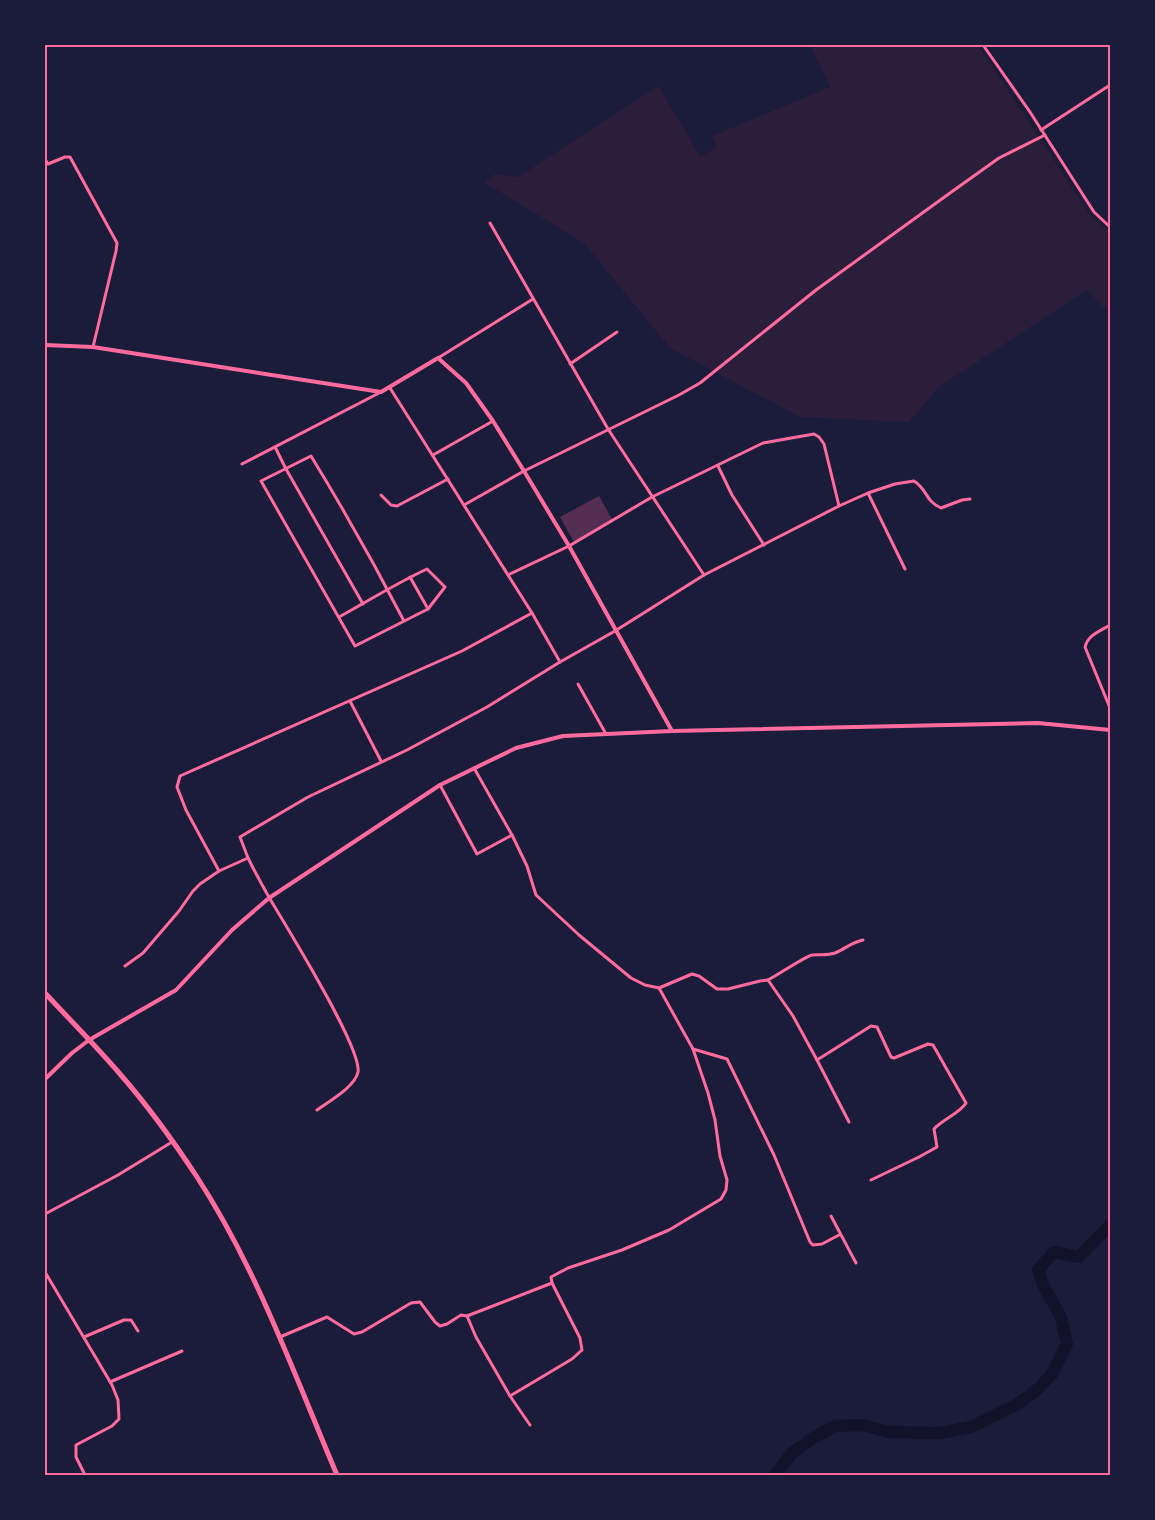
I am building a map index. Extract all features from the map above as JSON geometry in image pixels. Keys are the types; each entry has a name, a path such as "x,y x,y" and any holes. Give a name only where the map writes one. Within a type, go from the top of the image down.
{"main road":[{"path":"45,993 120,1074 196,1177 242,1256 280,1337 337,1475"}],"street":[{"path":"983,45 1042,130 1094,212 1110,227"},
{"path":"1042,130 1110,85"},
{"path":"464,505 524,470 700,383 816,290 950,193 999,158 1045,135"},
{"path":"45,159 48,164 64,157 70,157 116,243 116,251 93,347"},
{"path":"490,223 608,430 704,575"},
{"path":"242,464 390,388 533,300"},
{"path":"570,364 617,332"},
{"path":"45,345 93,347 381,392"},
{"path":"438,358 466,383 524,470 569,546 672,731"},
{"path":"390,388 532,613 560,662"},
{"path":"433,455 493,421"},
{"path":"508,575 569,546 652,497 763,443 814,434 819,437 824,444 839,506"},
{"path":"276,447 286,469 363,604"},
{"path":"339,617 388,590 410,577 427,570 445,587 428,609 355,646 261,481 311,456 338,501 388,590 404,621"},
{"path":"718,466 732,495 764,545"},
{"path":"381,495 391,505 397,506 448,480"},
{"path":"317,1110 354,1082 358,1071 356,1054 321,986 269,898 248,858 240,836 308,797 487,707 615,631 704,575 839,506 895,484 914,481 921,485 933,505 941,508 970,499"},
{"path":"868,493 905,569"},
{"path":"410,577 428,609"},
{"path":"219,871 183,802 177,787 180,776 462,651 532,613"},
{"path":"1110,625 1086,641 1085,647 1110,708"},
{"path":"578,684 606,734"},
{"path":"350,701 381,761"},
{"path":"45,1079 89,1040 176,990 232,930 269,898 440,785 516,748 563,736 672,731 1038,724 1110,730"},
{"path":"474,768 512,835 527,866 536,895 579,935 630,978 645,985 659,988 692,974 699,976 717,989 728,989 768,980 812,955 833,954 844,950 856,941 863,940"},
{"path":"440,785 477,854 512,835"},
{"path":"125,966 143,953 193,891 219,871 248,858"},
{"path":"768,980 793,1016 849,1122"},
{"path":"510,1396 572,1359 582,1350 580,1338 552,1283 551,1277 568,1268 622,1250 669,1230 721,1199 726,1190 727,1180 720,1156 715,1120 693,1049 659,988"},
{"path":"817,1060 871,1026 877,1027 891,1056 894,1058 928,1044 933,1045 966,1103 963,1108 934,1129 937,1147 871,1180"},
{"path":"693,1049 727,1060 774,1155 810,1242 822,1244 840,1235"},
{"path":"45,1214 118,1175 172,1142"},
{"path":"830,1216 856,1263"},
{"path":"45,1272 110,1382 118,1400 119,1419 112,1426 76,1445 76,1458 85,1475"},
{"path":"280,1337 327,1317 354,1334 362,1332 415,1301 420,1302 440,1326 461,1315 466,1316 552,1283"},
{"path":"466,1316 510,1396 530,1425"},
{"path":"84,1337 124,1320 131,1320 138,1331"},
{"path":"110,1382 182,1351"}],"shaded area":[{"path":"810,45 978,45 1089,213 1110,233 1110,307 1103,307 1087,290 939,387 909,422 800,417 670,348 584,243 485,183 495,174 518,177 658,86 701,157 716,147 712,136 830,87"}],"building":[{"path":"599,496 613,521 574,542 560,517"}],"waterway":[{"path":"775,1475 792,1453 813,1438 835,1426 862,1425 889,1432 940,1433 971,1427 1016,1405 1037,1390 1052,1374 1067,1344 1061,1317 1044,1287 1038,1270 1054,1252 1079,1257 1110,1225"}]}
